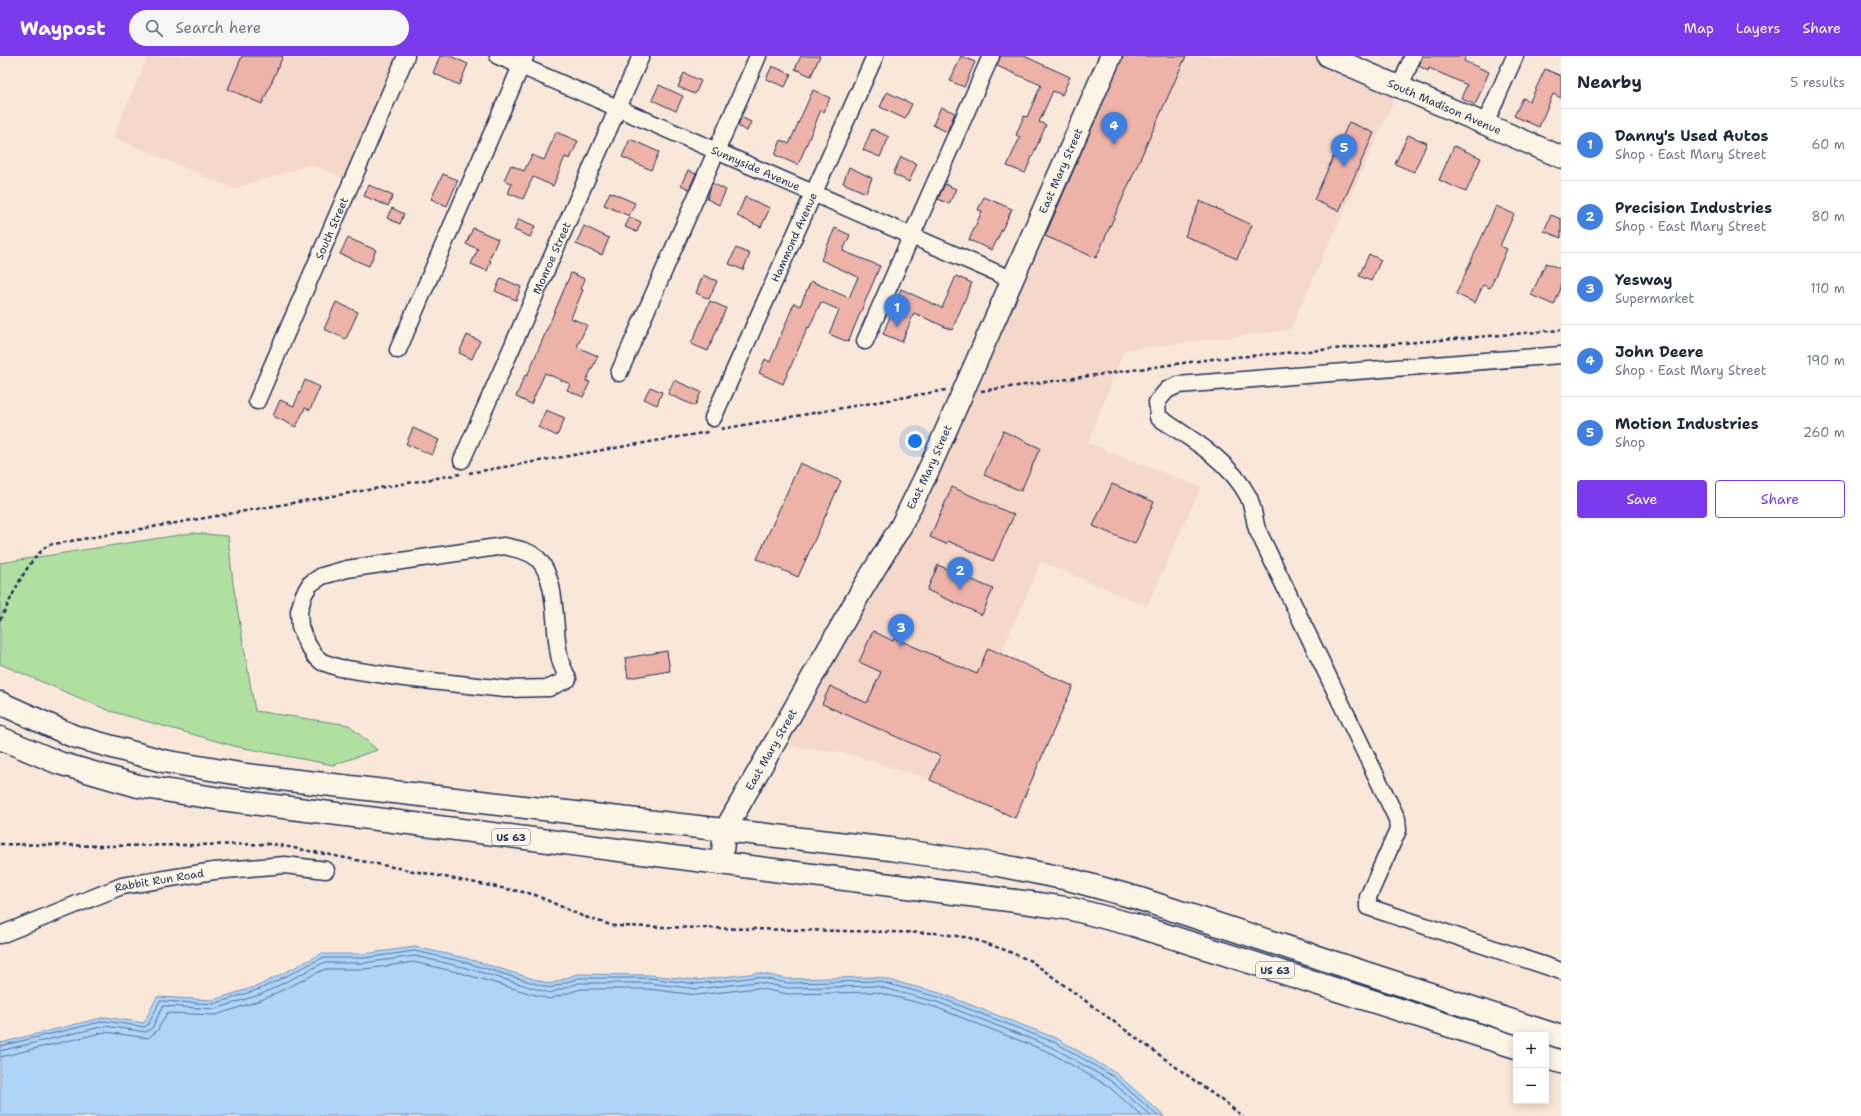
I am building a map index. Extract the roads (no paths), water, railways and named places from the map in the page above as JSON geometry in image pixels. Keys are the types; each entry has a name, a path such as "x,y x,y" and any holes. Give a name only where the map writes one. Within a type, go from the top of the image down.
{"highway":[{"name":"US 63","path":"0,704 73,736 163,761 246,775 898,850 998,865 1068,879 1137,898 1561,1037"},
{"name":"US 63","path":"0,738 59,763 138,786 354,817 1072,909 1134,925 1513,1046"},
{"path":"1549,1058 1561,1062"}],"main road":[{"name":"East Mary Street","path":"721,863 725,830 863,588 901,526 935,456 1111,56"},
{"name":"South Madison Avenue","path":"1328,56 1561,158"}],"street":[{"name":"South Street","path":"257,401 406,56"},
{"name":"Sunnyside Avenue","path":"498,56 523,61 618,108 1013,280"},
{"name":"Monroe Street","path":"462,460 641,56"},
{"path":"619,373 758,56"},
{"name":"Hammond Avenue","path":"713,418 874,56"},
{"path":"865,341 991,56"},
{"path":"1400,87 1413,56"},
{"path":"1485,124 1515,56"},
{"path":"398,350 523,61"},
{"path":"1561,355 1178,384 1167,390 1157,402 1158,417 1193,439 1234,475 1249,498 1257,529 1397,819 1398,830 1368,897 1368,907 1561,971"},
{"path":"504,546 526,552 538,559 546,574 555,606 561,662 568,680 549,688 505,689 404,678 340,668 322,662 315,656 300,627 299,611 304,594 310,584 322,576 348,569 504,546"},
{"name":"Rabbit Run Road","path":"0,934 122,886 214,871 285,865 326,870"}],"water":[{"path":"415,947 465,958 550,984 577,974 649,975 698,980 758,973 788,979 877,977 940,993 1058,1039 1117,1074 1164,1116 0,1116 0,1043 105,1017 144,1023 157,997 213,1000 258,986 321,954 363,954"}],"place":[{"name":"John Deere","path":"1114,145"},
{"name":"Motion Industries","path":"1344,167"},
{"name":"Danny's Used Autos","path":"897,327"},
{"name":"Precision Industries","path":"960,590"},
{"name":"Yesway","path":"901,647"}]}
